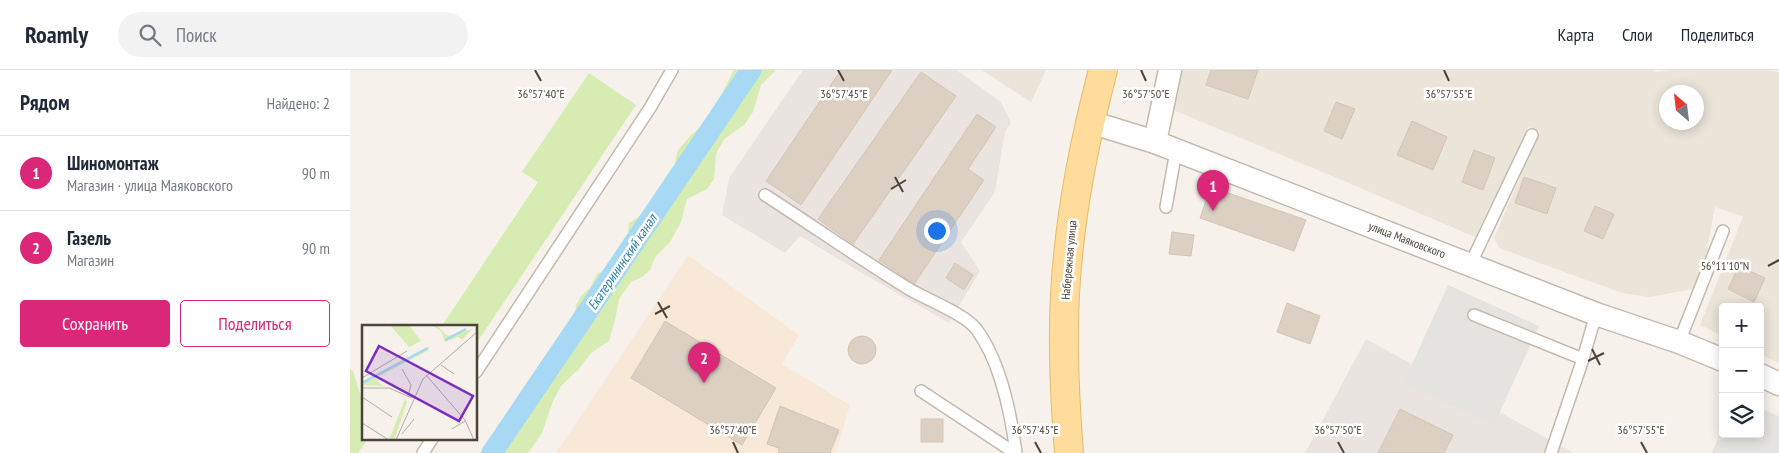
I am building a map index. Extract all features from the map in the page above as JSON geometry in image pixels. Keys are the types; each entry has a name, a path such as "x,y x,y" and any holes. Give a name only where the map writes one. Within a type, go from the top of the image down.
{"main road":[{"name":"Набережная улица","path":"1069,453 1064,309 1067,257 1077,183 1090,122 1104,70"}],"street":[{"path":"1155,142 1170,70"},
{"name":"улица Маяковского","path":"1090,122 1155,142 1596,314 1679,342 1719,358"},
{"path":"1764,377 1779,384"}],"lane":[{"path":"478,369 650,108 672,70"},
{"path":"1470,265 1532,136"},
{"path":"1166,207 1176,151"},
{"path":"765,194 860,259 918,294 950,310 976,328 987,346 1003,390 1013,430 1015,453"},
{"path":"1679,342 1723,231"},
{"path":"1551,453 1584,359 1596,314"},
{"path":"1474,315 1584,359"},
{"path":"921,391 1015,453"},
{"path":"423,453 431,440"}],"shaded area":[{"path":"803,70 956,70 1000,101 1011,122 1005,132 995,192 961,242 980,271 949,323 800,236 785,253 722,215 729,178"},
{"path":"982,70 1046,70 1031,102"},
{"path":"1164,70 1653,70 1657,72 1674,70 1767,70 1779,72 1779,363 1764,356 1764,303 1719,303 1719,334 1700,325 1743,217 1715,207 1705,260 1693,289 1649,297 1622,293 1499,248 1494,238 1540,131 1529,127 1475,237 1161,105"},
{"path":"688,255 799,335 782,364 850,405 836,453 556,453"},
{"path":"1448,285 1539,326 1494,425 1403,384"},
{"path":"1366,339 1574,453 1305,453"},
{"path":"1764,410 1779,416 1779,453 1712,453 1719,436 1719,438 1764,438"}],"green space":[{"path":"734,70 776,70 761,85 753,112 744,125 724,139 716,154 714,179 707,189 687,199 681,222 670,242 655,257 650,270 642,277 631,282 619,299 609,341 591,353 579,369 561,386 553,401 542,433 528,453 480,453 526,385 546,364 551,352 574,322 576,305 581,296 590,288 597,274 607,269 620,254 627,240 629,223 643,214 659,199 671,179 678,150 691,135 707,122"},
{"path":"589,73 636,105 478,341 478,325 442,325 538,182 522,172"},
{"path":"350,369 353,371 362,400 362,440 367,440 358,453 350,453"}],"building":[{"path":"841,70 892,70 801,205 766,181"},
{"path":"1211,70 1258,70 1248,99 1206,85"},
{"path":"921,72 956,96 853,244 818,219"},
{"path":"1336,102 1355,109 1342,139 1324,131"},
{"path":"977,114 996,127 968,169 984,180 914,284 879,260"},
{"path":"1412,121 1447,137 1433,170 1397,155"},
{"path":"1474,150 1495,158 1483,190 1462,182"},
{"path":"1524,177 1556,188 1547,214 1515,203"},
{"path":"1211,187 1306,220 1294,251 1200,218"},
{"path":"1595,206 1614,214 1603,239 1584,231"},
{"path":"1172,232 1194,235 1191,256 1169,254"},
{"path":"955,263 973,275 964,290 946,278"},
{"path":"1739,266 1765,278 1754,302 1728,289"},
{"path":"1287,303 1320,316 1310,344 1277,332"},
{"path":"665,321 776,388 742,445 631,378"},
{"path":"862,336 872,340 876,350 872,360 862,364 852,360 848,350 852,340"},
{"path":"780,406 839,430 830,453 778,453 779,448 767,444"},
{"path":"1400,409 1453,435 1444,453 1378,453"},
{"path":"921,419 943,419 943,442 921,442"}],"waterway":[{"name":"Екатерининский канал","path":"492,453 751,70"}],"place":[{"name":"Шиномонтаж","path":"1213,211"},
{"name":"Газель","path":"704,383"}]}
